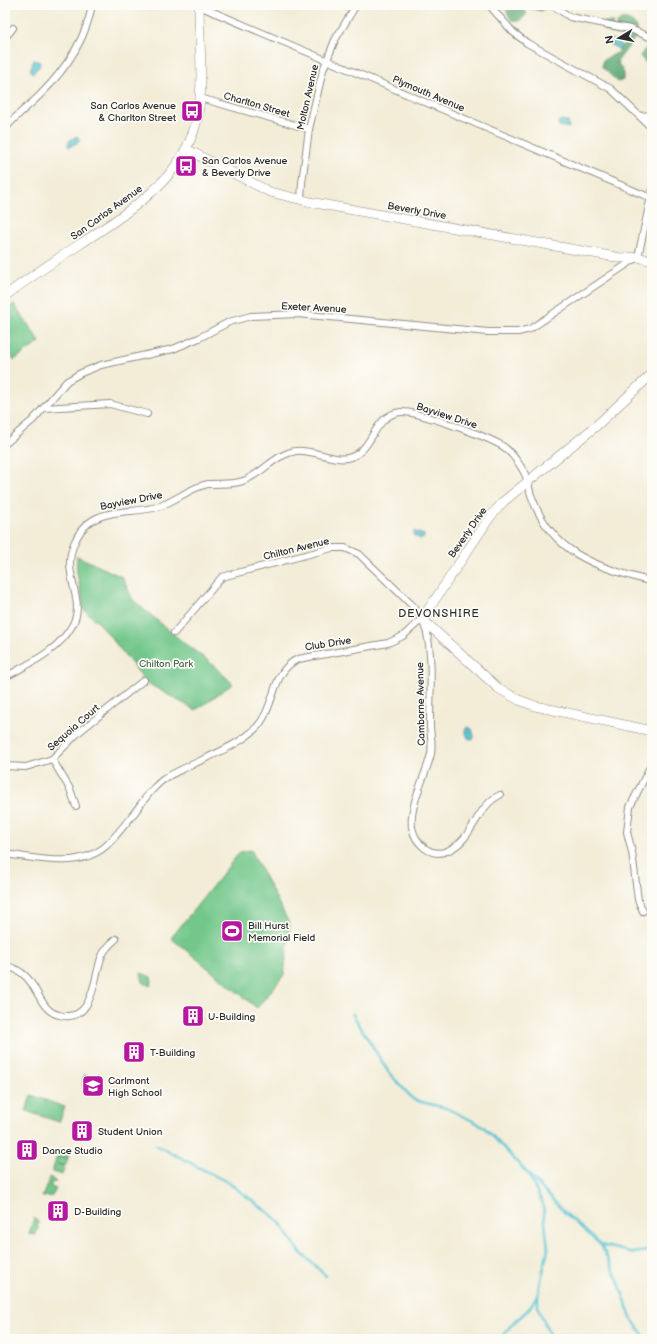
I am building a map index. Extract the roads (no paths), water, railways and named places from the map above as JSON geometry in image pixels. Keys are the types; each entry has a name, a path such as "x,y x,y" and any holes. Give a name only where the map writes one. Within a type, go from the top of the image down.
{"street":[{"path":"5,129 42,94 63,70 82,38 92,5"},
{"name":"Molton Avenue","path":"302,200 302,183 309,129 326,60 335,40 356,5"},
{"path":"552,5 570,17 630,29 652,38"},
{"name":"Plymouth Avenue","path":"199,6 651,195"},
{"name":"San Carlos Avenue","path":"5,296 139,205 165,180 186,149 194,131 200,98 199,6"},
{"path":"493,6 513,32 526,42 544,53 600,81 611,89 652,128"},
{"path":"5,38 13,28"},
{"name":"Charlton Street","path":"200,98 309,129"},
{"path":"640,116 652,115"},
{"name":"Beverly Drive","path":"186,149 270,192 302,200 621,258 638,256 652,261"},
{"path":"638,256 651,195"},
{"name":"Exeter Avenue","path":"5,444 33,420 67,381 81,373 101,365 173,349 199,338 229,322 251,316 298,314 488,332 518,332 530,329 540,324 638,256"},
{"name":"Beverly Drive","path":"422,619 490,517 504,501 596,426 652,374"},
{"path":"44,408 110,404 147,414"},
{"name":"Bayview Drive","path":"5,677 46,653 61,640 71,628 76,616 77,604 70,570 73,549 78,535 84,528 102,515 157,507 207,484 236,483 244,481 284,455 296,451 340,458 353,457 363,448 383,419 399,412 407,412 421,416 498,444 512,456 528,480 531,494 543,523 558,542 581,557 625,575 652,582"},
{"name":"Chilton Avenue","path":"174,633 222,577 339,548 345,548 359,554 414,607 422,619"},
{"path":"422,619 498,688 519,700 531,705 652,731"},
{"name":"Camborne Avenue","path":"422,619 429,644 430,730 432,745 412,819 414,835 427,850 434,853 447,851 463,841 489,802 500,795"},
{"name":"Club Drive","path":"5,854 59,861 76,860 96,852 107,845 161,782 238,741 257,727 268,711 280,674 289,664 298,659 388,643 403,636 422,619"},
{"name":"Sequoia Court","path":"5,766 31,766 52,759 79,732 144,680"},
{"path":"52,759 70,789 76,806"},
{"path":"644,911 638,900 632,852 627,832 630,806 652,763"},
{"path":"5,966 16,968 28,978 49,1010 58,1015 70,1016 87,1006 92,996 102,957 116,939"}],"water":[{"path":"612,39 621,44 620,50 608,43"},
{"path":"34,60 40,62 39,67 33,73 30,70"},
{"path":"562,120 568,122 569,128 559,126 558,122"},
{"path":"77,136 80,141 69,147 69,141"},
{"path":"414,531 424,535 424,538 421,539 414,536"},
{"path":"467,727 472,729 474,736 473,740 468,738 465,731"}],"waterway":[{"path":"352,1013 389,1073 414,1100 446,1108 483,1126 564,1212 601,1245 634,1253 652,1250"},
{"path":"156,1145 229,1183 278,1220 300,1252 326,1276"},
{"path":"501,1339 511,1325 528,1310 538,1294 548,1249 543,1204 529,1176"},
{"path":"601,1245 618,1280 631,1318 646,1339"},
{"path":"538,1294 538,1308 552,1339"}],"place":[{"name":"San Carlos Avenue & Charlton Street","path":"192,111"},
{"name":"San Carlos Avenue & Beverly Drive","path":"186,166"},
{"name":"Bill Hurst Memorial Field","path":"232,931"},
{"name":"U-Building","path":"193,1016"},
{"name":"T-Building","path":"134,1052"},
{"name":"Carlmont High School","path":"93,1086"},
{"name":"Student Union","path":"82,1131"},
{"name":"Dance Studio","path":"27,1150"},
{"name":"D-Building","path":"58,1211"}],"district":[{"name":"DEVONSHIRE","path":"439,613"}],"park label":[{"name":"Chilton Park","path":"166,663"}]}
